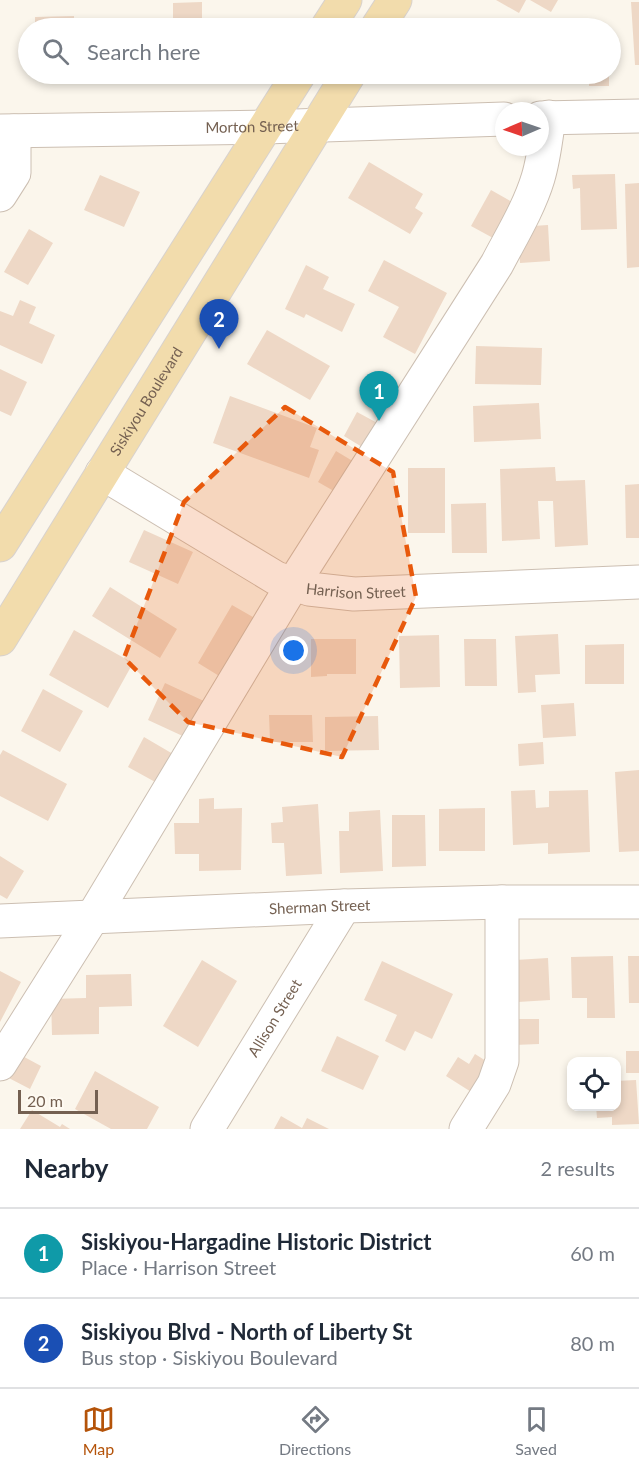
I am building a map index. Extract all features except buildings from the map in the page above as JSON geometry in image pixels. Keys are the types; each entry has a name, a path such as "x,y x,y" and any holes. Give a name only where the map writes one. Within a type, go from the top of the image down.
{"main road":[{"path":"333,18 345,0"},
{"path":"383,18 395,0"},
{"path":"0,545 293,84"},
{"name":"Siskiyou Boulevard","path":"0,639 343,84"}],"street":[{"path":"549,118 639,116"},
{"name":"Morton Street","path":"7,131 265,127 495,119"},
{"path":"0,195 14,173 7,131"},
{"path":"0,1064 92,918 292,584 497,264 537,180 544,156"},
{"name":"Harrison Street","path":"102,473 276,578 309,589 354,594 639,582"},
{"path":"466,1129 494,1084 502,1061 502,902"},
{"name":"Sherman Street","path":"0,921 344,906 502,902 639,902"},
{"name":"Allison Street","path":"207,1129 344,906"}],"highlighted area":[{"path":"285,407 393,472 416,597 342,757 188,722 124,658 184,502"}],"place":[{"name":"Siskiyou Blvd - North of Liberty St","path":"219,349"},
{"name":"Siskiyou-Hargadine Historic District","path":"379,421"}]}
